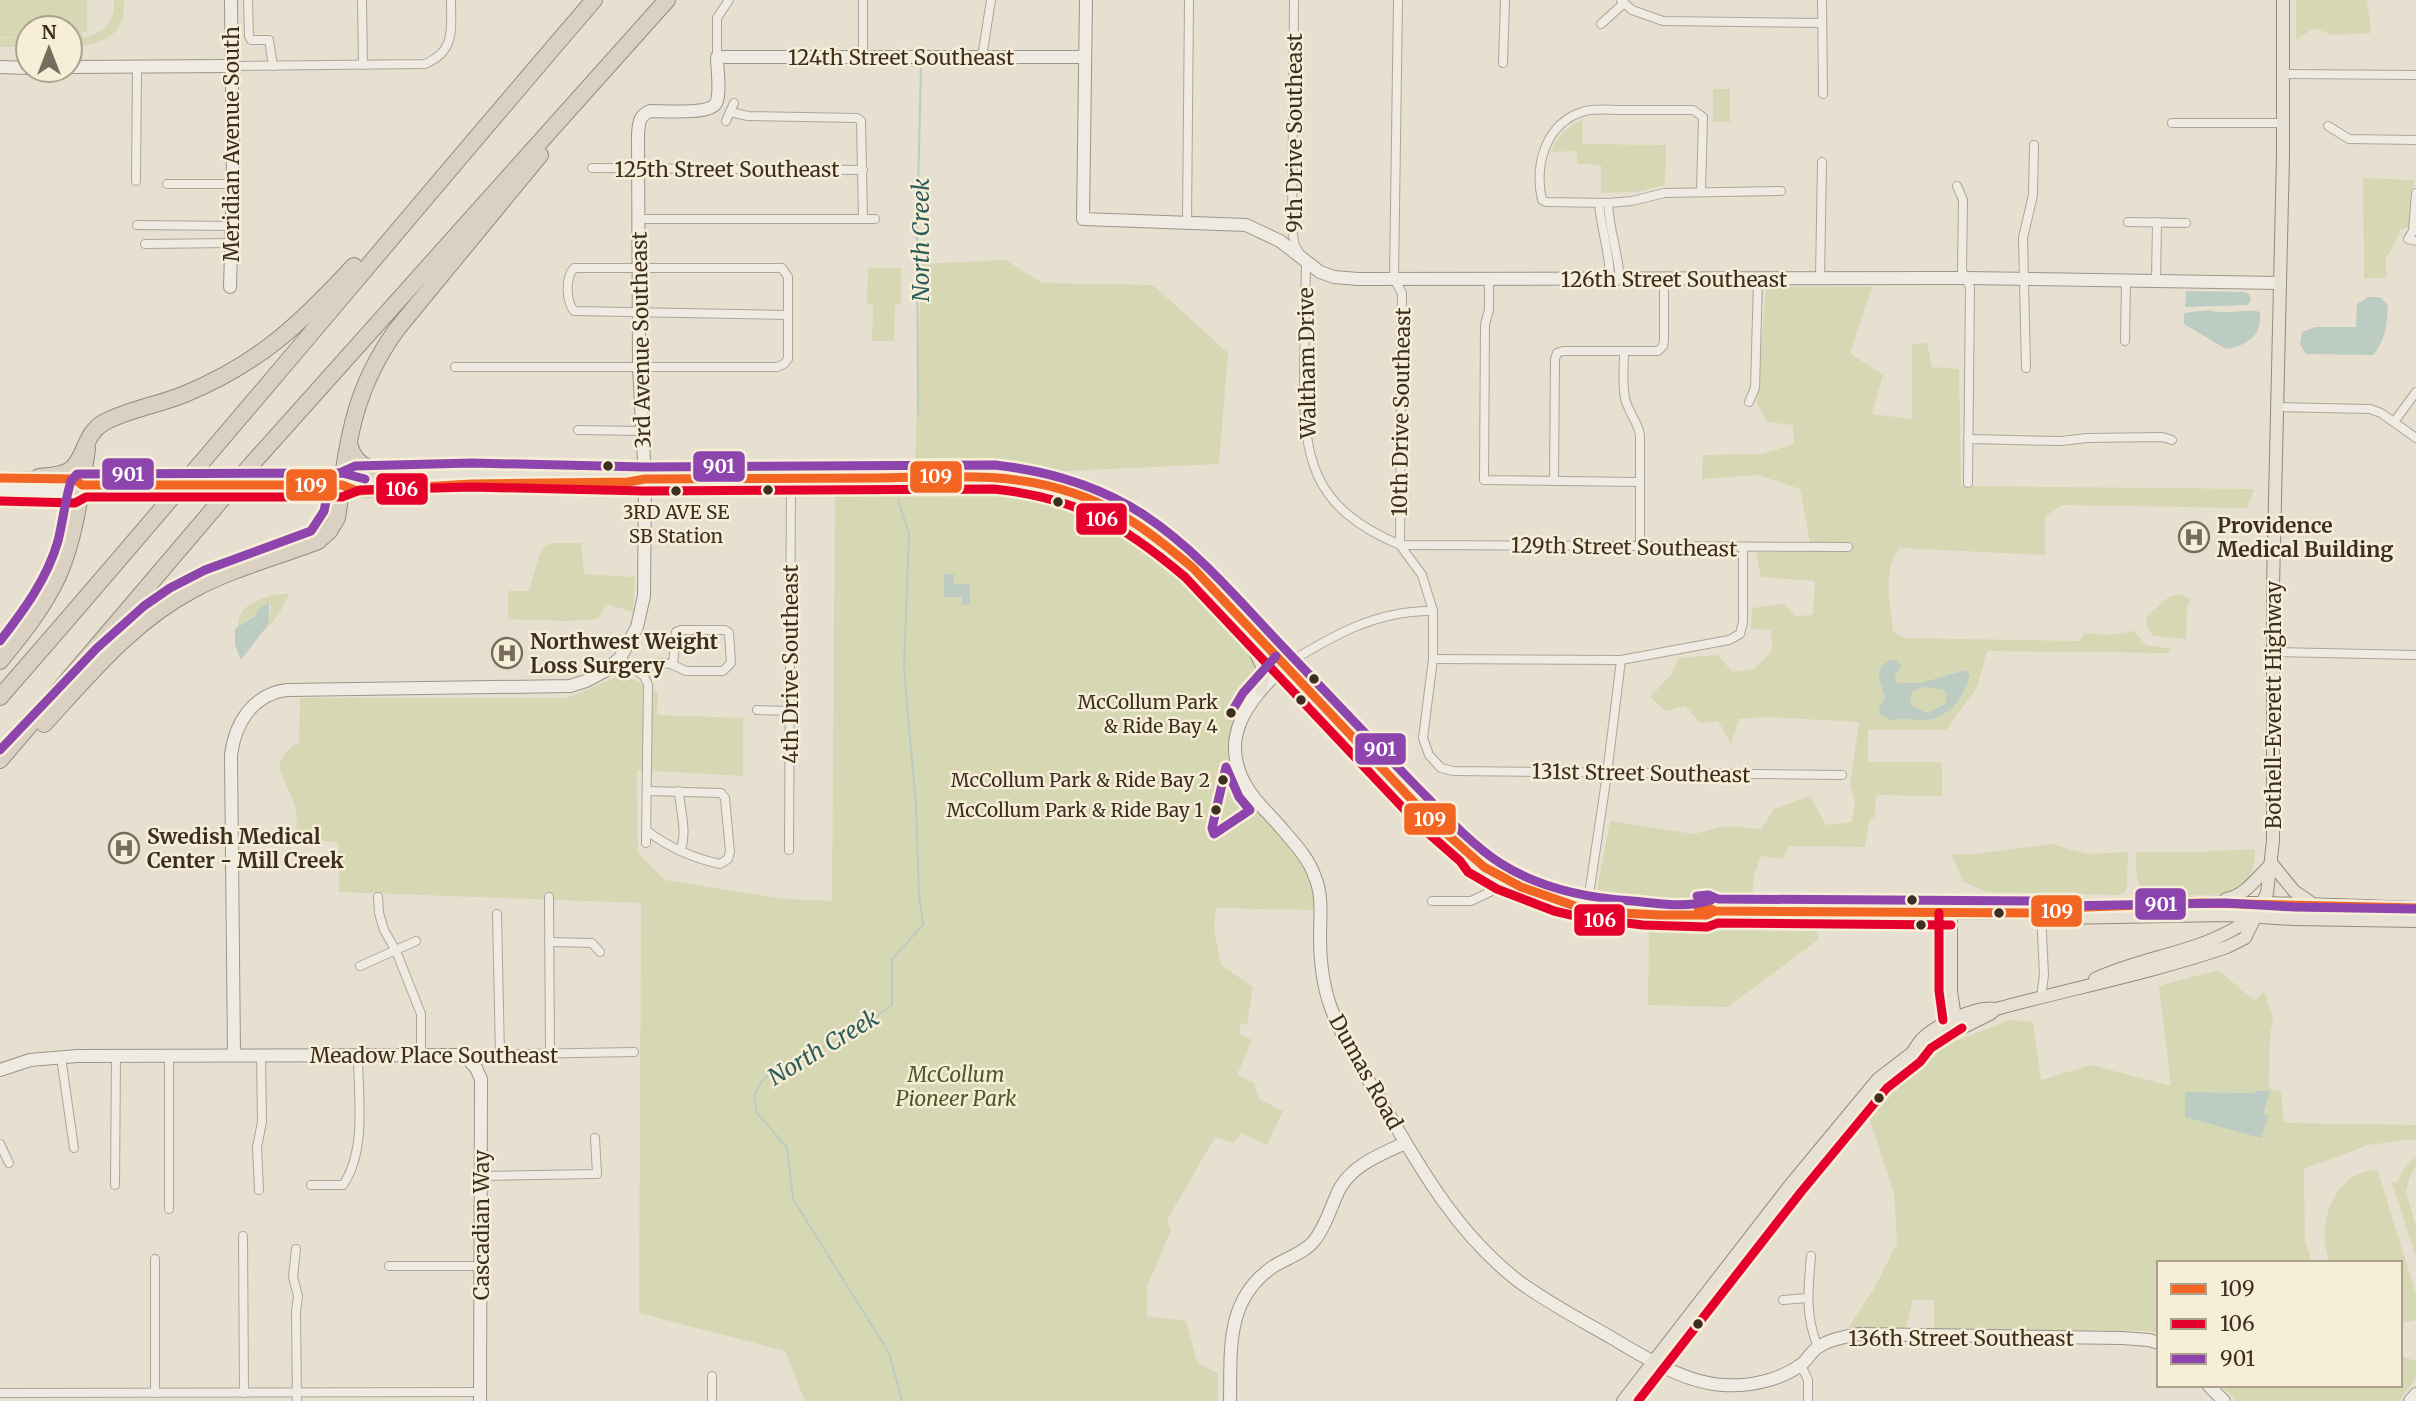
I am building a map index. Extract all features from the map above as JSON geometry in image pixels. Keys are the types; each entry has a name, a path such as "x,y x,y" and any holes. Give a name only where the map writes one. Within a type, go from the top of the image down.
{"highway":[{"path":"0,697 224,438 396,231 594,0"},
{"path":"0,760 251,465 667,0"},
{"path":"0,768 123,639 161,609 212,580 318,541 329,531 337,518 348,437 365,384 387,342 519,182 606,68"},
{"path":"39,477 63,474 71,470 92,431 105,422 181,396 217,380 261,354 315,309 374,244 396,231"},
{"path":"348,437 352,454 363,467 419,475"},
{"path":"0,662 46,598 59,574 71,540 88,439"}],"main road":[{"name":"Bothell-Everett Highway","path":"1623,1401 1791,1184 1878,1079 1912,1054 1996,1009 2081,986 2108,982 2227,947 2245,938 2267,893 2272,864 2274,819 2273,652 2283,155 2283,0"},
{"path":"342,485 356,478 419,475 645,480 995,477 1058,488 1103,505 1142,526 1192,568 1429,818 1469,853 1474,861 1500,877 1546,897 1587,908 1660,915 1707,915 1715,911"},
{"path":"471,484 481,480 521,476"},
{"path":"82,485 342,485 356,491 471,484 645,480"},
{"path":"1234,613 1262,663 1264,678 1261,690"},
{"path":"1469,853 1478,854 1504,870 1546,889 1588,901 1647,908 1951,914 2041,913 2060,908 2262,903 2416,908"},
{"path":"2206,904 2236,897 2246,891 2256,877 2272,864 2294,891 2314,904"},
{"path":"2041,913 2060,918 2255,915 2294,919 2416,921"},
{"path":"1937,1040 1955,1018 1951,991 1951,914"},
{"name":"Bothell-Everett Highway","path":"1912,1054 1923,1039 1955,1018 1987,1007 1996,1009"}],"street":[{"name":"Meridian Avenue South","path":"230,287 233,184 231,0"},
{"path":"248,0 249,36 251,40 269,40 273,66"},
{"path":"362,0 363,65"},
{"path":"84,67 425,64 439,59 451,40 451,0"},
{"path":"717,57 717,18 729,0"},
{"path":"863,0 863,57"},
{"path":"982,57 990,0"},
{"path":"1084,57 1086,0"},
{"path":"1187,222 1189,0"},
{"name":"9th Drive Southeast","path":"1294,0 1292,230 1295,246 1306,263"},
{"name":"10th Drive Southeast","path":"1398,0 1394,279 1402,293 1400,545 1422,575 1433,611 1433,659 1423,738 1429,754 1441,768"},
{"path":"1503,63 1505,0"},
{"path":"1822,0 1823,94"},
{"path":"1601,24 1622,2 1644,16 1663,21 1822,23"},
{"name":"124th Street Southeast","path":"717,57 1084,57"},
{"name":"3rd Avenue Southeast","path":"620,658 637,626 644,596 645,480 639,367 639,121 643,114 650,111 703,111 712,108 718,97 717,57"},
{"name":"126th Street Southeast","path":"1084,57 1083,219 1246,225 1280,242 1306,263 1334,277 1664,280 1966,278 2280,283"},
{"path":"136,181 137,67"},
{"path":"2283,74 2416,75"},
{"path":"726,121 732,107 748,117 857,118 863,126 863,219"},
{"path":"1701,191 1703,117 1693,110 1586,111 1561,123 1545,145 1541,160 1542,200 1551,203 1632,201 1664,193 1701,191 1780,191"},
{"path":"2172,123 2283,123"},
{"path":"2328,126 2349,139 2416,140"},
{"path":"2026,368 2023,239 2033,195 2034,145"},
{"path":"1820,279 1822,162"},
{"name":"125th Street Southeast","path":"592,168 863,170"},
{"path":"167,184 233,184"},
{"path":"1957,186 1963,200 1962,271 1970,287 1968,482"},
{"path":"2416,193 2413,231 2408,239 2416,241"},
{"path":"1604,203 1602,228 1615,279"},
{"path":"639,219 875,219"},
{"path":"2129,222 2186,223"},
{"path":"2156,281 2157,222"},
{"path":"137,225 232,226"},
{"path":"145,244 231,243"},
{"name":"Waltham Drive","path":"1306,263 1304,415 1311,461 1331,500 1355,522 1400,545"},
{"path":"455,367 776,367 788,359 788,277 782,268 574,268 569,276 569,303 574,311 787,315"},
{"path":"1489,278 1489,310 1485,324 1484,480 1640,482"},
{"path":"1554,481 1557,353 1658,351 1664,340 1664,280"},
{"path":"1749,402 1755,388 1758,280"},
{"path":"2125,341 2126,281"},
{"path":"1624,351 1625,396 1628,408 1639,425 1640,435 1640,546"},
{"path":"2394,422 2416,392"},
{"path":"2277,407 2370,409 2416,438"},
{"path":"578,430 642,430"},
{"path":"1968,439 2061,441 2162,437 2172,440"},
{"path":"0,478 74,478 82,485 74,491 0,489"},
{"name":"4th Drive Southeast","path":"789,850 791,478"},
{"name":"129th Street Southeast","path":"1400,545 1848,547"},
{"path":"1433,659 1620,660 1729,639 1740,634 1743,622 1742,548"},
{"path":"1285,665 1328,639 1384,616 1407,611 1433,611"},
{"path":"638,671 658,663 673,665 686,671 723,671 731,663 729,633 725,630 676,632 673,665"},
{"path":"2273,652 2416,655"},
{"path":"234,1054 231,755 236,728 248,711 278,691 570,686 605,671 620,658 638,671 648,685 646,843"},
{"path":"1588,901 1607,774 1620,660"},
{"name":"Dumas Road","path":"1285,665 1249,705 1236,731 1234,749 1238,769 1255,799 1308,860 1316,877 1320,894 1325,983 1331,1007 1345,1039 1432,1188 1474,1240 1518,1281 1653,1363"},
{"path":"757,710 790,711"},
{"name":"131st Street Southeast","path":"1441,768 1453,771 1607,774 1842,775"},
{"path":"647,791 721,793 724,798 730,852 728,859 720,864 689,857 664,844 647,831"},
{"path":"679,791 684,828 684,843 680,851"},
{"path":"1432,901 1471,901 1490,892 1500,877"},
{"path":"378,897 384,930 396,951 421,1014 421,1054"},
{"path":"549,897 550,1055"},
{"path":"2041,913 2044,975 2041,996"},
{"path":"497,914 500,1055"},
{"path":"360,966 416,941"},
{"path":"549,942 592,943 600,952"},
{"name":"Meadow Place Southeast","path":"1,1070 30,1060 116,1055 550,1055 634,1052"},
{"path":"259,1190 257,1147 262,1122 261,1054"},
{"path":"115,1185 116,1055"},
{"path":"169,1055 169,1209"},
{"path":"311,1185 343,1185 354,1167 358,1145 358,1055"},
{"name":"Cascadian Way","path":"464,1055 476,1068 481,1079 480,1396"},
{"path":"61,1057 74,1148"},
{"path":"482,1176 597,1174 595,1138"},
{"path":"1230,1401 1232,1329 1244,1296 1256,1280 1312,1244 1323,1228 1341,1187 1357,1168 1405,1143"},
{"path":"0,1144 9,1163"},
{"path":"243,1236 244,1392"},
{"path":"296,1249 293,1277 298,1296 297,1397"},
{"path":"1811,1256 1807,1298 1810,1328 1818,1348"},
{"path":"155,1259 155,1393"},
{"path":"389,1266 481,1266"},
{"path":"1783,1300 1807,1298"},
{"name":"136th Street Southeast","path":"1653,1363 1701,1381 1723,1385 1750,1384 1774,1379 1801,1364 1818,1348 1859,1334 2122,1338 2157,1342"},
{"path":"1801,1364 1808,1380 1808,1401"},
{"path":"712,1376 712,1401"},
{"path":"2210,1387 2224,1401"},
{"path":"0,1393 64,1397 155,1393 206,1397 244,1392 297,1397 480,1396"},
{"path":"2410,1401 2416,1394"}],"green space":[{"path":"0,0 87,0 87,32 84,32 84,14 14,14 14,38 0,37"},
{"path":"114,0 124,0 124,12 116,30 92,44 84,45 84,38 107,26 113,15"},
{"path":"2296,0 2367,0 2371,33 2332,35 2314,28 2296,40"},
{"path":"0,38 14,38 14,47 0,47"},
{"path":"1713,89 1730,89 1730,122 1713,122"},
{"path":"1583,119 1582,144 1666,145 1665,185 1636,192 1601,193 1601,165 1577,164 1577,151 1551,152 1563,132"},
{"path":"2363,178 2414,180 2411,227 2401,229 2386,255 2386,278 2364,278"},
{"path":"1005,260 1043,283 1153,285 1228,353 1219,464 1066,471 1016,467 915,467 921,264"},
{"path":"868,268 901,268 901,304 895,304 894,341 872,341 873,304 867,304"},
{"path":"1766,287 1872,287 1850,353 1883,375 1872,414 1912,419 1912,344 1927,343 1932,367 1959,369 1961,486 2254,489 2247,508 2063,505 2045,516 2045,555 1900,548 1891,566 1889,600 1893,632 1906,638 2079,641 2085,633 2110,635 2133,631 2146,645 2172,649 2168,653 1987,651 1977,688 1946,730 1868,730 1868,762 1942,762 1942,796 1876,795 1875,816 1869,821 1865,847 1789,846 1783,859 1761,856 1754,875 1752,900 1638,900 1596,895 1610,821 1694,834 1725,826 1761,829 1774,809 1810,796 1826,825 1852,822 1855,802 1850,784 1859,722 1765,717 1739,719 1731,744 1718,721 1701,723 1685,706 1666,711 1650,697 1672,674 1678,658 1717,655 1733,672 1754,669 1772,651 1771,630 1751,629 1752,608 1785,604 1795,616 1813,615 1815,581 1761,577 1756,552 1812,552 1800,489 1758,475 1702,479 1703,455 1762,454 1794,444 1793,425 1767,422 1757,404","holes":["1966,670 1970,676 1954,704 1945,713 1934,717 1908,717 1879,706 1885,698 1879,678 1895,675 1897,683 1920,683"]},
{"name":"McCollum Pioneer Park","path":"835,478 1032,482 1142,526 1253,633 1262,681 1242,718 1238,769 1316,877 1315,910 1216,908 1214,928 1221,965 1253,987 1247,1025 1241,1023 1239,1034 1252,1040 1237,1075 1254,1083 1259,1099 1283,1111 1267,1145 1241,1133 1234,1143 1215,1137 1167,1220 1171,1230 1147,1287 1147,1316 1186,1321 1197,1362 1218,1374 1218,1401 805,1401 785,1351 639,1313 641,903 339,892 338,842 296,840 296,811 280,765 288,750 299,742 300,698 567,698 623,674 658,693 657,715 743,718 743,776 637,770 638,853 665,880 785,899 832,901"},
{"path":"551,543 581,543 584,574 635,577 633,612 606,604 598,619 508,619 508,591 529,591 541,550"},
{"path":"289,594 276,617 257,637 269,623 271,604 238,627 246,607 266,597"},
{"path":"2180,594 2191,600 2187,606 2186,639 2153,636 2146,626 2147,616 2170,596"},
{"path":"1923,687 1944,690 1947,696 1945,704 1927,713 1916,708 1910,703 1913,691"},
{"path":"2051,844 2088,854 2128,852 2127,887 2124,893 1987,892 1964,882 1951,854 1977,854"},
{"path":"2255,849 2251,876 2245,885 2233,892 2207,895 2161,894 2143,889 2138,881 2136,852"},
{"path":"1649,924 1814,925 1819,939 1728,1007 1648,1005"},
{"path":"2218,970 2255,1001 2264,991 2273,1019 2269,1089 2281,1091 2284,1123 2416,1125 2416,1139 2368,1145 2304,1169 2305,1241 2311,1261 2157,1261 2157,1333 2150,1331 1934,1329 1934,1300 1913,1300 1906,1329 1848,1328 1875,1287 1897,1243 1894,1193 1866,1108 1898,1075 1945,1045 2010,1020 2033,1022 2041,1080 2091,1065 2171,1086 2159,986","holes":["2186,1092 2256,1093 2262,1115 2268,1115 2185,1117"]},
{"path":"2416,1156 2416,1167 2406,1191 2416,1228 2416,1257 2392,1183 2398,1181 2405,1166"},
{"path":"2377,1169 2416,1294 2416,1320 2402,1323 2402,1261 2329,1261 2326,1252 2325,1227 2331,1203 2346,1182 2363,1172"},
{"path":"2402,1357 2416,1361 2416,1378 2399,1401 2236,1401 2223,1387 2402,1387"}],"shaded area":[{"path":"2186,291 2244,292 2249,294 2251,300 2248,305 2185,307"},
{"path":"2368,297 2380,297 2388,305 2383,338 2373,355 2306,354 2300,344 2302,332 2315,327 2356,327 2357,304"},
{"path":"2209,310 2260,312 2259,327 2247,342 2226,349 2184,324 2184,313"},
{"path":"944,574 954,574 954,584 970,584 970,605 962,605 962,597 944,597"},
{"path":"269,604 269,623 241,660 235,645 235,629 255,616 260,607"},
{"path":"1897,660 1901,667 1895,675 1897,683 1920,683 1966,670 1970,676 1954,706 1941,716 1925,720 1892,721 1880,714 1879,706 1885,698 1879,678 1880,668 1888,661","holes":["1923,687 1944,690 1947,696 1945,704 1927,713 1910,703 1913,691"]},
{"path":"2270,1091 2263,1115 2269,1115 2261,1138 2185,1117 2185,1092"}],"waterway":[{"name":"North Creek","path":"918,414 917,233 921,65"},
{"name":"North Creek","path":"898,500 909,533 904,668 923,925 892,959 892,1005 862,1027 764,1078 754,1095 757,1113 787,1148 793,1199 889,1353 902,1401"}],"transit line":[{"name":"901","path":"337,474 355,466 472,463 645,467 995,465 1035,471 1072,481 1127,504 1161,527 1194,555 1443,813 1477,846 1500,863 1547,885 1597,897 1671,905 1711,900"},
{"name":"901","path":"0,641 26,606 48,568 58,541 71,481 77,474 342,473 365,479"},
{"name":"109","path":"0,478 74,479 82,485 342,485 357,491 471,484 628,482 645,479 977,477 1049,486 1090,499 1122,515 1193,568 1429,818 1484,867 1521,887 1575,906 1660,915 1707,915 1715,911"},
{"name":"901","path":"0,750 97,648 144,606 170,588 205,570 311,531 324,511 330,483"},
{"name":"106","path":"0,501 75,503 86,497 342,497 360,490 472,487 645,491 994,489 1024,493 1097,516 1140,542 1185,577 1420,826 1460,861 1468,872 1497,889 1554,911 1584,918 1643,925 1951,925"},
{"name":"901","path":"1231,713 1243,693 1276,656"},
{"name":"901","path":"1226,767 1239,797 1250,810 1214,834 1212,828 1226,767"},
{"name":"901","path":"1697,896 1709,895 1718,899 2041,901 2061,906 2226,903 2416,909"},
{"name":"109","path":"1698,908 1707,907 1715,911 2041,913 2086,907 2202,903 2416,908"},
{"name":"106","path":"1939,913 1939,991 1943,1020"},
{"name":"106","path":"1638,1401 1801,1192 1887,1088 1920,1062 1931,1048 1962,1028"}],"place":[{"name":"3RD AVE SE SB Station","path":"676,491"},
{"name":"Providence Medical Building","path":"2194,537"},
{"name":"Northwest Weight Loss Surgery","path":"507,653"},
{"name":"McCollum Park & Ride Bay 4","path":"1231,713"},
{"name":"McCollum Park & Ride Bay 2","path":"1223,780"},
{"name":"McCollum Park & Ride Bay 1","path":"1216,810"},
{"name":"Swedish Medical Center - Mill Creek","path":"124,848"}]}
